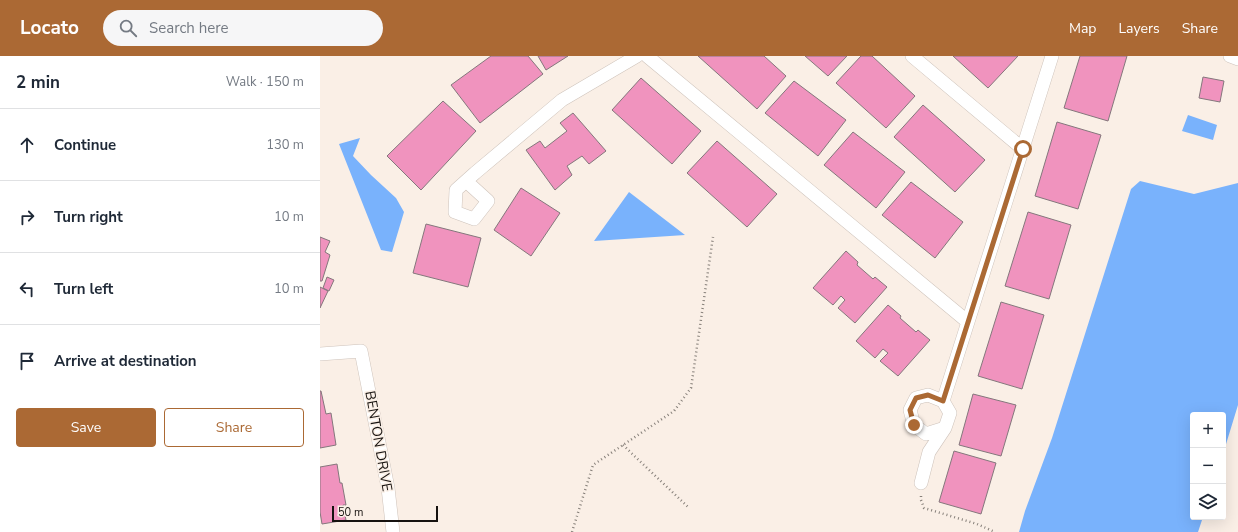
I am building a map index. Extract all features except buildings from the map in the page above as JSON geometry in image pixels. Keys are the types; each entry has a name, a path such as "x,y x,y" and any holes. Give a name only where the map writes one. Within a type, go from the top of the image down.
{"street":[{"path":"466,181 562,100 637,56"},
{"path":"647,56 968,322"},
{"path":"912,56 1023,149"},
{"path":"943,401 1052,56"},
{"path":"1230,56 1238,59"},
{"name":"BENTON DRIVE","path":"320,354 361,351 388,488 393,532"},
{"path":"921,483 929,452 945,428 950,413 943,401 928,395 916,398 910,410 914,425 926,434 945,428"}],"path":[{"path":"572,532 594,465 674,411 691,388 713,238"},
{"path":"623,445 689,508"},
{"path":"921,483 921,500 924,508 977,524 995,532"}],"water":[{"path":"1188,115 1217,125 1213,140 1182,131"},
{"path":"360,138 353,156 396,198 404,212 392,252 381,250 339,144"},
{"path":"1140,181 1194,194 1238,183 1238,405 1226,444 1226,412 1190,412 1190,520 1202,520 1198,532 1019,532 1025,511 1052,438 1131,189"},
{"path":"629,192 685,235 594,241"}],"route":[{"path":"914,425 910,410 916,398 928,395 943,401 1023,149"}]}
